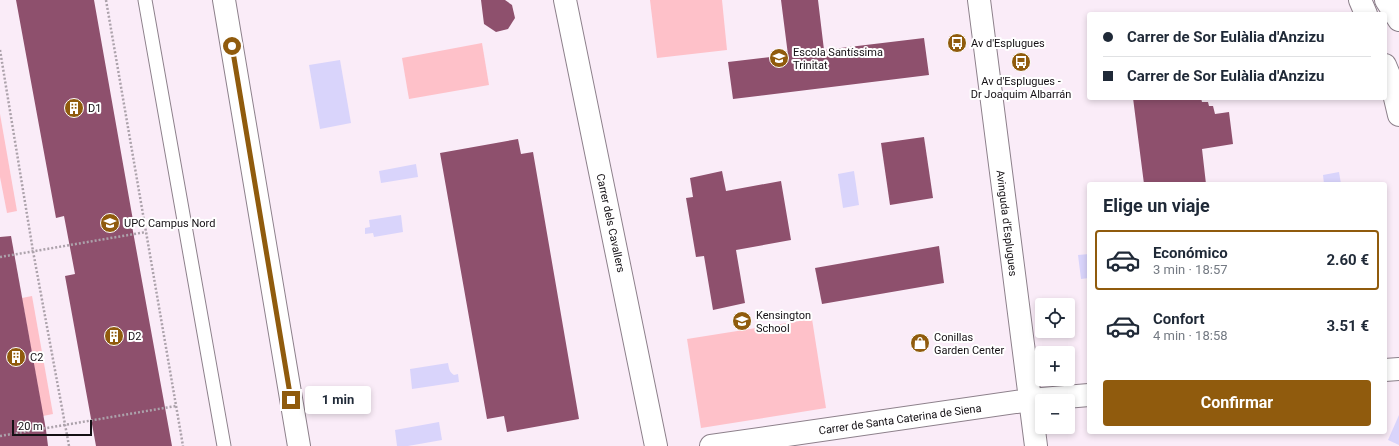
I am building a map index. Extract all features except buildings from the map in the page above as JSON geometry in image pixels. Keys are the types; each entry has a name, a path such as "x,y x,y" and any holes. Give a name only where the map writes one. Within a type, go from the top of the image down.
{"main road":[{"path":"224,0 299,446"},
{"name":"Carrer dels Cavallers","path":"565,0 656,446"},
{"name":"Avinguda d'Esplugues","path":"979,0 1036,446"},
{"path":"1360,0 1365,12"},
{"path":"1386,0 1399,20"},
{"path":"1387,70 1399,115"},
{"path":"1387,370 1399,369"},
{"name":"Carrer de Santa Caterina de Siena","path":"711,446 1030,400 1087,395"}],"lane":[{"path":"145,0 224,446"}],"path":[{"path":"106,0 183,446"},
{"path":"0,50 33,251 69,446"},
{"path":"0,257 146,232"},
{"path":"0,436 176,406"}],"shaded area":[{"path":"650,0 722,0 727,50 657,58"},
{"path":"482,43 489,85 409,99 402,58"},
{"path":"340,60 351,123 320,129 309,65"},
{"path":"0,114 17,211 7,213 0,177"},
{"path":"416,164 418,177 381,183 379,171"},
{"path":"854,171 859,205 843,208 838,174"},
{"path":"1339,172 1341,182 1324,182 1323,175"},
{"path":"401,215 403,232 374,237 373,233 365,234 365,228 370,227 369,220"},
{"path":"1087,254 1087,278 1081,279 1078,255"},
{"path":"32,296 53,414 43,416 22,298"},
{"path":"812,319 826,408 701,428 687,339"},
{"path":"448,363 451,373 454,375 458,374 459,382 412,389 410,369"},
{"path":"1399,415 1399,445 1388,440"},
{"path":"439,422 442,440 408,446 397,446 395,430"}],"place":[{"name":"Av d'Esplugues","path":"957,43"},
{"name":"Escola Santíssima Trinitat","path":"779,58"},
{"name":"Av d'Esplugues - Dr Joaquim Albarrán","path":"1021,62"},
{"name":"D1","path":"74,108"},
{"name":"UPC Campus Nord","path":"110,223"},
{"name":"Kensington School","path":"742,321"},
{"name":"D2","path":"114,336"},
{"name":"Conillas Garden Center","path":"920,343"},
{"name":"C2","path":"16,357"}],"route":[{"path":"232,46 291,400"}]}
